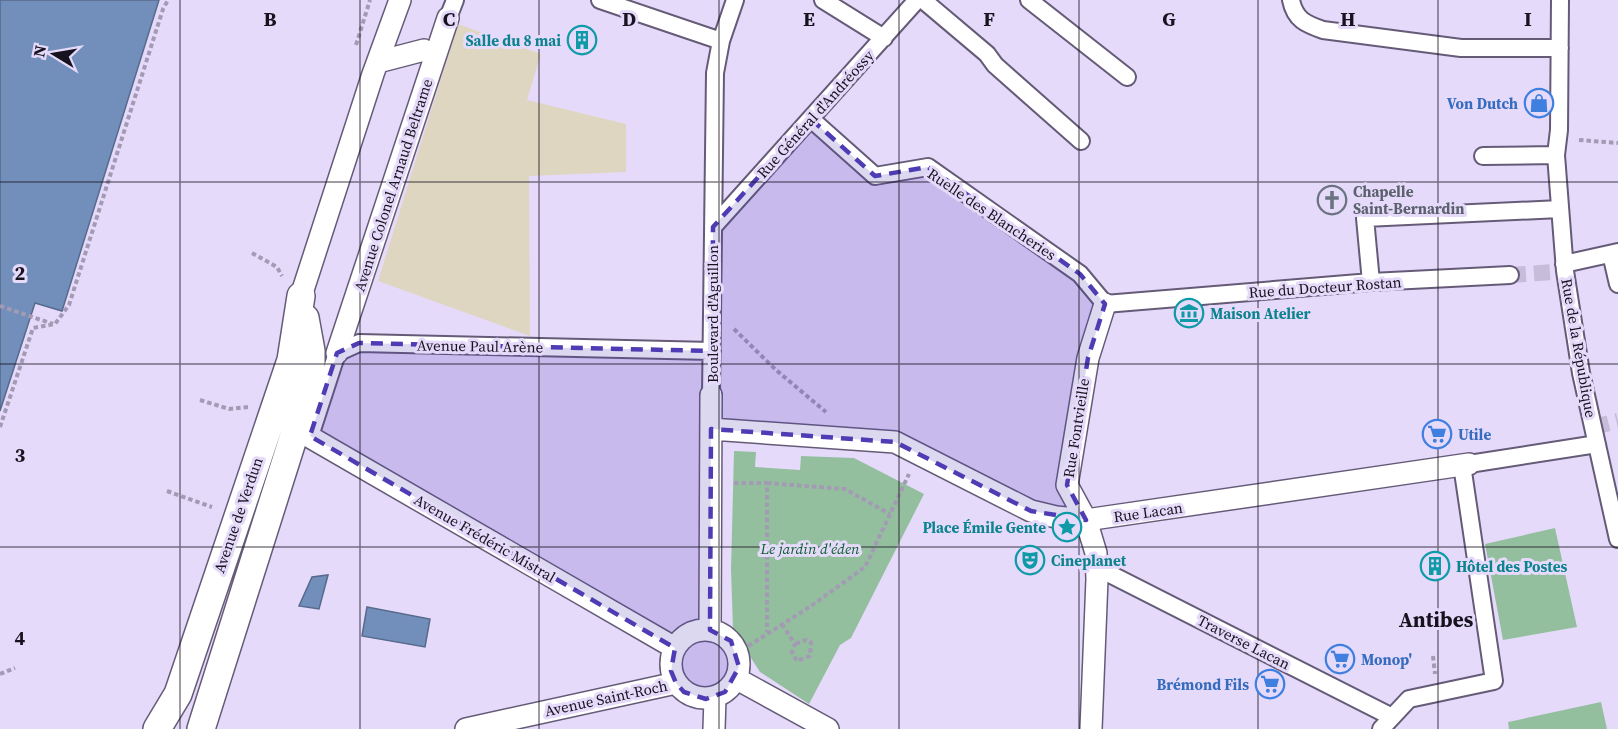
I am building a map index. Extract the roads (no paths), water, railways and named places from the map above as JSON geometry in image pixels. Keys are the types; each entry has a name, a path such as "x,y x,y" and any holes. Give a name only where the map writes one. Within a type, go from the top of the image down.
{"street":[{"name":"Avenue de Verdun","path":"158,729 178,694 291,360 302,296 400,0"},
{"path":"600,0 721,40"},
{"name":"Boulevard d'Aguillon","path":"710,630 715,73 721,40 735,0"},
{"path":"824,0 884,38"},
{"name":"Rue Général d'Andréossy","path":"713,227 917,0"},
{"path":"923,0 987,54 1081,141"},
{"path":"1029,0 1127,77"},
{"path":"1290,0 1302,22 1323,30 1461,48 1560,48"},
{"name":"Rue de la République","path":"1560,0 1557,147 1561,269 1581,373 1618,539"},
{"name":"Avenue Colonel Arnaud Beltrame","path":"337,353 452,9"},
{"path":"378,62 424,50"},
{"name":"Ruelle des Blancheries","path":"811,119 875,176 928,167 1080,273 1105,304"},
{"path":"1483,156 1557,147"},
{"path":"1371,282 1365,218 1560,209"},
{"path":"1561,269 1614,253 1618,284"},
{"name":"Rue du Docteur Rostan","path":"1105,304 1371,282 1510,275"},
{"name":"Avenue de Verdun","path":"201,729 303,432 311,351 302,296"},
{"name":"Rue Fontvieille","path":"1091,729 1096,553 1086,520 1067,485 1088,358 1105,304"},
{"name":"Avenue Paul Arène","path":"337,353 359,343 712,351"},
{"path":"303,432 337,353"},
{"name":"Rue Lacan","path":"711,429 895,442 1031,511 1056,517 1086,520 1597,444"},
{"name":"Avenue Frédéric Mistral","path":"303,432 675,648"},
{"path":"1387,723 1408,699 1494,681 1466,465"},
{"name":"Traverse Lacan","path":"1096,567 1387,723"},
{"path":"710,630 722,634 731,641 737,654 739,667 737,679 725,692 714,698 694,697 684,692 676,683 671,671 670,659 679,641 689,633 710,630"},
{"path":"737,679 828,729"},
{"name":"Avenue Saint-Roch","path":"466,729 676,683"},
{"path":"714,698 714,729"}],"water":[{"path":"0,0 159,0 62,311 35,303 0,411"},
{"path":"328,575 319,609 299,606 312,577"},
{"path":"367,607 430,619 425,647 362,636"}],"tunnel":[{"path":"1510,275 1554,272"},
{"path":"1593,427 1618,421"}],"place":[{"name":"Salle du 8 mai","path":"582,40"},
{"name":"Von Dutch","path":"1539,103"},
{"name":"Chapelle Saint-Bernardin","path":"1332,200"},
{"name":"Maison Atelier","path":"1189,313"},
{"name":"Utile","path":"1437,434"},
{"name":"Place Émile Gente","path":"1067,527"},
{"name":"Cineplanet","path":"1030,560"},
{"name":"Hôtel des Postes","path":"1435,566"},
{"name":"Monop'","path":"1340,659"},
{"name":"Brémond Fils","path":"1270,684"}],"district":[{"name":"Antibes","path":"1436,619"}],"park label":[{"name":"Le jardin d'éden","path":"810,548"}]}
